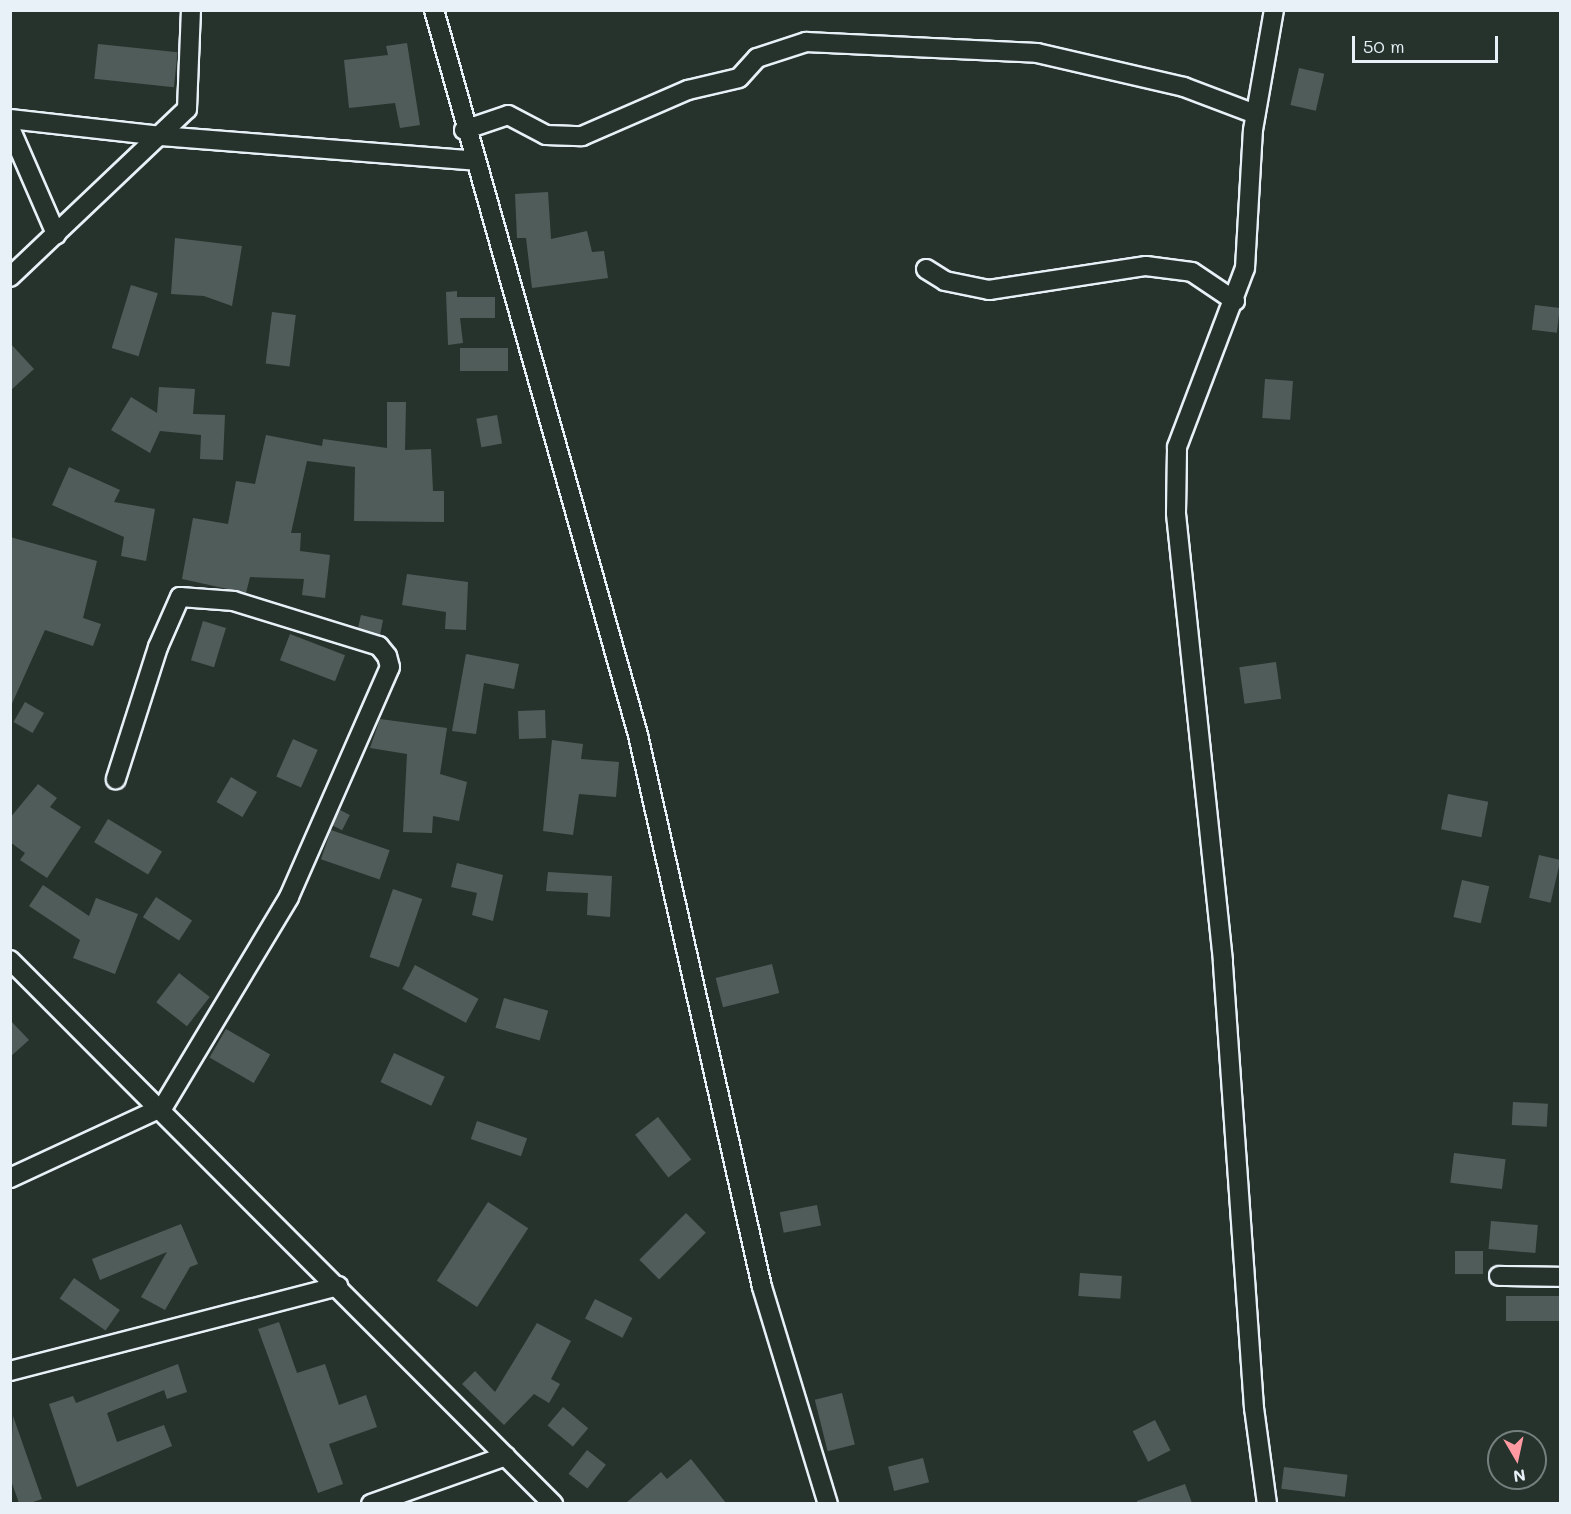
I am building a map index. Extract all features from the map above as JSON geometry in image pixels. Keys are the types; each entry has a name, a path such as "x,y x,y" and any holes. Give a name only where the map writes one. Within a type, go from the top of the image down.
{"street":[{"path":"10,277 187,109 191,10"},
{"path":"434,10 464,130 476,161 638,735 762,1287 828,1503"},
{"path":"1267,1503 1254,1408 1222,961 1176,513 1177,447 1235,301 1245,268 1255,114 1274,10"},
{"path":"464,130 508,115 546,135 582,136 688,90 739,78 757,58 806,42 1036,52 1185,87 1255,114"},
{"path":"10,118 161,136 476,161"},
{"path":"10,128 56,234"},
{"path":"926,268 945,281 989,290 1146,266 1192,272 1235,301"},
{"path":"10,1178 162,1107 289,897 390,667 387,656 379,646 234,602 180,597 116,779"},
{"path":"10,960 162,1107 506,1456 546,1500"},
{"path":"1499,1276 1560,1276"},
{"path":"10,1371 338,1286"},
{"path":"371,1503 506,1456"}],"building":[{"path":"407,43 420,125 400,128 395,103 349,108 344,60 388,55 386,46"},
{"path":"98,44 178,52 174,87 94,79"},
{"path":"1299,68 1324,74 1316,111 1290,105"},
{"path":"548,192 551,239 587,231 592,252 604,251 608,278 532,288 526,238 517,238 515,194"},
{"path":"175,238 242,246 232,306 204,296 171,294"},
{"path":"131,285 158,293 138,356 112,348"},
{"path":"457,291 457,297 495,297 495,318 460,318 463,343 448,345 446,292"},
{"path":"1535,305 1560,308 1557,333 1532,330"},
{"path":"272,312 296,315 289,367 266,364"},
{"path":"10,343 34,369 10,391"},
{"path":"460,348 508,348 508,371 460,371"},
{"path":"1265,379 1293,381 1290,420 1262,418"},
{"path":"159,387 195,389 193,414 225,415 223,460 200,459 201,435 160,431 150,453 111,430 131,397 157,413"},
{"path":"387,402 406,402 405,450 431,449 433,491 444,491 444,522 354,521 355,467 307,461 291,533 301,533 300,551 330,555 325,598 302,595 304,579 250,577 246,593 182,579 193,518 228,524 236,481 255,484 266,435 322,446 323,439 387,448"},
{"path":"497,415 502,444 481,447 476,419"},
{"path":"69,467 120,490 114,502 155,509 146,561 121,556 124,537 52,505"},
{"path":"10,537 97,561 83,618 101,624 93,646 45,630 10,708"},
{"path":"407,574 468,582 466,630 445,629 446,612 402,605"},
{"path":"361,615 383,620 380,635 358,628"},
{"path":"203,621 226,628 214,667 191,660"},
{"path":"290,634 345,655 335,681 280,660"},
{"path":"466,654 519,664 514,689 484,683 476,734 452,731"},
{"path":"1276,662 1281,699 1245,704 1239,667"},
{"path":"25,702 44,713 33,733 14,722"},
{"path":"545,710 546,738 519,739 518,711"},
{"path":"380,719 447,728 440,774 467,782 459,821 433,816 432,833 403,832 407,754 370,748"},
{"path":"293,739 318,750 301,787 276,776"},
{"path":"552,740 583,744 581,759 619,762 616,797 579,794 573,835 543,831"},
{"path":"231,777 257,792 242,817 216,802"},
{"path":"38,784 57,798 50,807 81,827 47,878 20,860 25,853 10,842 10,818"},
{"path":"1448,794 1488,802 1481,837 1441,829"},
{"path":"340,810 350,815 342,830 332,825"},
{"path":"108,819 162,851 148,875 94,842"},
{"path":"331,830 390,850 380,879 321,859"},
{"path":"1539,855 1560,860 1551,903 1529,898"},
{"path":"457,863 503,875 493,921 472,915 477,893 451,887"},
{"path":"548,872 612,876 610,917 587,915 588,893 546,891"},
{"path":"1462,880 1489,886 1481,923 1453,917"},
{"path":"43,885 89,916 96,898 138,914 115,974 73,958 80,940 29,906"},
{"path":"393,889 422,899 399,967 370,957"},
{"path":"156,897 192,920 179,941 143,917"},
{"path":"772,964 779,993 723,1007 716,978"},
{"path":"415,965 479,999 466,1023 402,989"},
{"path":"179,973 210,997 187,1026 156,1002"},
{"path":"504,998 548,1011 540,1040 495,1028"},
{"path":"10,1020 29,1040 10,1057"},
{"path":"226,1029 270,1054 254,1083 210,1058"},
{"path":"394,1053 445,1077 431,1106 380,1082"},
{"path":"1513,1102 1548,1104 1547,1127 1512,1125"},
{"path":"658,1117 691,1160 668,1177 635,1135"},
{"path":"477,1121 527,1138 521,1156 471,1139"},
{"path":"1454,1153 1506,1159 1502,1189 1450,1183"},
{"path":"488,1202 528,1228 477,1307 437,1281"},
{"path":"817,1205 821,1226 784,1233 780,1212"},
{"path":"686,1213 706,1233 659,1279 639,1260"},
{"path":"1491,1221 1538,1225 1535,1253 1489,1249"},
{"path":"181,1224 198,1264 190,1267 165,1310 141,1297 167,1252 100,1280 92,1259"},
{"path":"1455,1251 1483,1251 1483,1274 1455,1274"},
{"path":"1080,1273 1122,1276 1120,1299 1078,1296"},
{"path":"74,1278 120,1310 106,1331 60,1298"},
{"path":"1506,1296 1560,1296 1560,1321 1506,1321"},
{"path":"595,1299 632,1318 622,1338 585,1319"},
{"path":"279,1322 297,1373 325,1364 339,1405 366,1395 377,1427 329,1444 343,1484 318,1493 258,1329"},
{"path":"537,1323 571,1341 551,1379 560,1384 549,1403 534,1394 504,1425 462,1384 475,1371 495,1392"},
{"path":"178,1364 187,1392 167,1399 164,1390 107,1413 117,1442 164,1425 172,1446 77,1487 49,1404 73,1396 76,1403"},
{"path":"842,1393 855,1444 828,1451 815,1400"},
{"path":"563,1407 588,1428 573,1447 548,1425"},
{"path":"13,1416 42,1499 30,1503 19,1503 10,1478"},
{"path":"1155,1420 1170,1450 1148,1462 1133,1431"},
{"path":"587,1450 606,1465 587,1488 569,1474"},
{"path":"923,1458 929,1482 894,1491 888,1467"},
{"path":"691,1459 726,1503 626,1503 661,1472 667,1479"},
{"path":"1284,1467 1348,1475 1345,1497 1281,1489"},
{"path":"1185,1484 1192,1503 1137,1503 1137,1501"}]}
